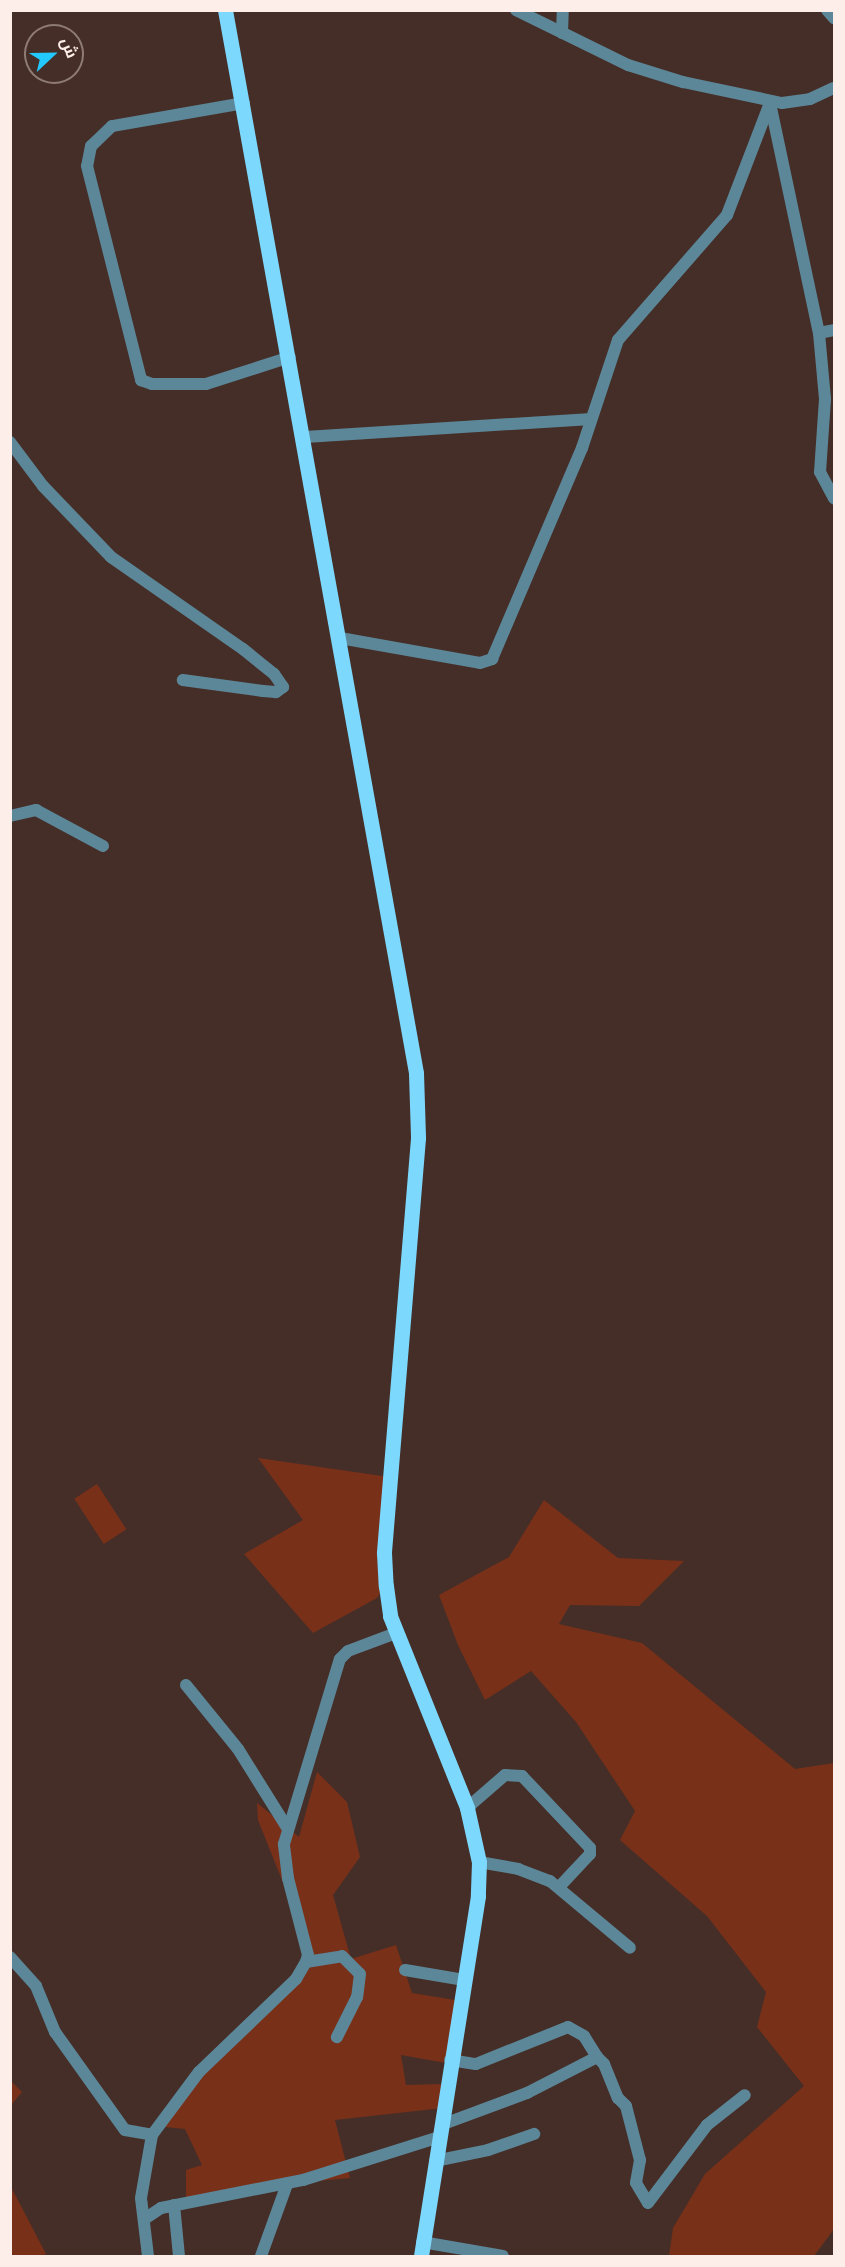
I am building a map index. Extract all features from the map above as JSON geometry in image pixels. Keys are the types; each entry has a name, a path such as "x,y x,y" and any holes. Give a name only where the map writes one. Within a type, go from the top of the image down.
{"main road":[{"path":"225,10 305,437 417,1073 418,1138 384,1553 390,1616 467,1808 479,1862 478,1896 421,2249"}],"street":[{"path":"516,10 628,65 770,103 799,102 834,88"},
{"path":"562,33 563,10"},
{"path":"827,10 834,18"},
{"path":"244,103 112,126 91,146 87,166 141,380 152,384 206,384 290,357"},
{"path":"770,103 819,333 825,399 820,472 834,498"},
{"path":"340,638 480,663 492,659 591,419 618,340 727,215 770,103"},
{"path":"819,333 834,330"},
{"path":"305,437 591,419"},
{"path":"12,446 50,493 111,557 243,649 274,674 283,687 276,692 262,692 183,680"},
{"path":"10,816 36,810 103,846"},
{"path":"148,2256 146,2218 141,2198 152,2135 199,2072 296,1979 306,1962 307,1947 284,1855 288,1829 340,1659 348,1651 396,1634"},
{"path":"186,1685 238,1749 288,1829"},
{"path":"467,1808 505,1775 522,1776 590,1848 590,1854 559,1887"},
{"path":"479,1862 534,1874 559,1887 630,1948"},
{"path":"306,1962 342,1956 360,1974 357,1997 337,2037"},
{"path":"10,1958 36,1986 55,2032 125,2130 152,2135"},
{"path":"405,1970 464,1980"},
{"path":"450,2060 476,2064 567,2027 584,2036 604,2064 618,2098 626,2106 640,2160 636,2183 648,2203 707,2125 745,2095"},
{"path":"146,2218 154,2210 174,2205 287,2184 440,2131 527,2093 597,2057"},
{"path":"435,2161 488,2150 534,2134"},
{"path":"261,2256 287,2184"},
{"path":"174,2205 179,2256"},
{"path":"421,2249 504,2256"}],"shaded area":[{"path":"258,1458 389,1477 383,1588 377,1598 313,1633 244,1554 303,1520"},
{"path":"97,1484 126,1529 104,1544 74,1499"},
{"path":"544,1500 618,1558 684,1561 639,1606 570,1605 559,1624 642,1643 795,1769 834,1763 834,2229 814,2256 669,2256 673,2228 705,2174 804,2086 757,2027 766,1992 707,1916 620,1840 635,1811 576,1722 531,1671 485,1700 458,1645 439,1595 509,1557"},
{"path":"317,1772 347,1802 360,1857 333,1895 351,1959 396,1945 412,1993 455,2000 463,2066 401,2055 406,2085 444,2084 443,2108 335,2120 350,2178 252,2187 186,2198 186,2170 202,2165 185,2129 155,2126 305,1960 302,1930 258,1820 257,1803 299,1837"},
{"path":"10,2080 22,2092 11,2105 10,2105"},
{"path":"10,2185 46,2254 11,2256"}]}
